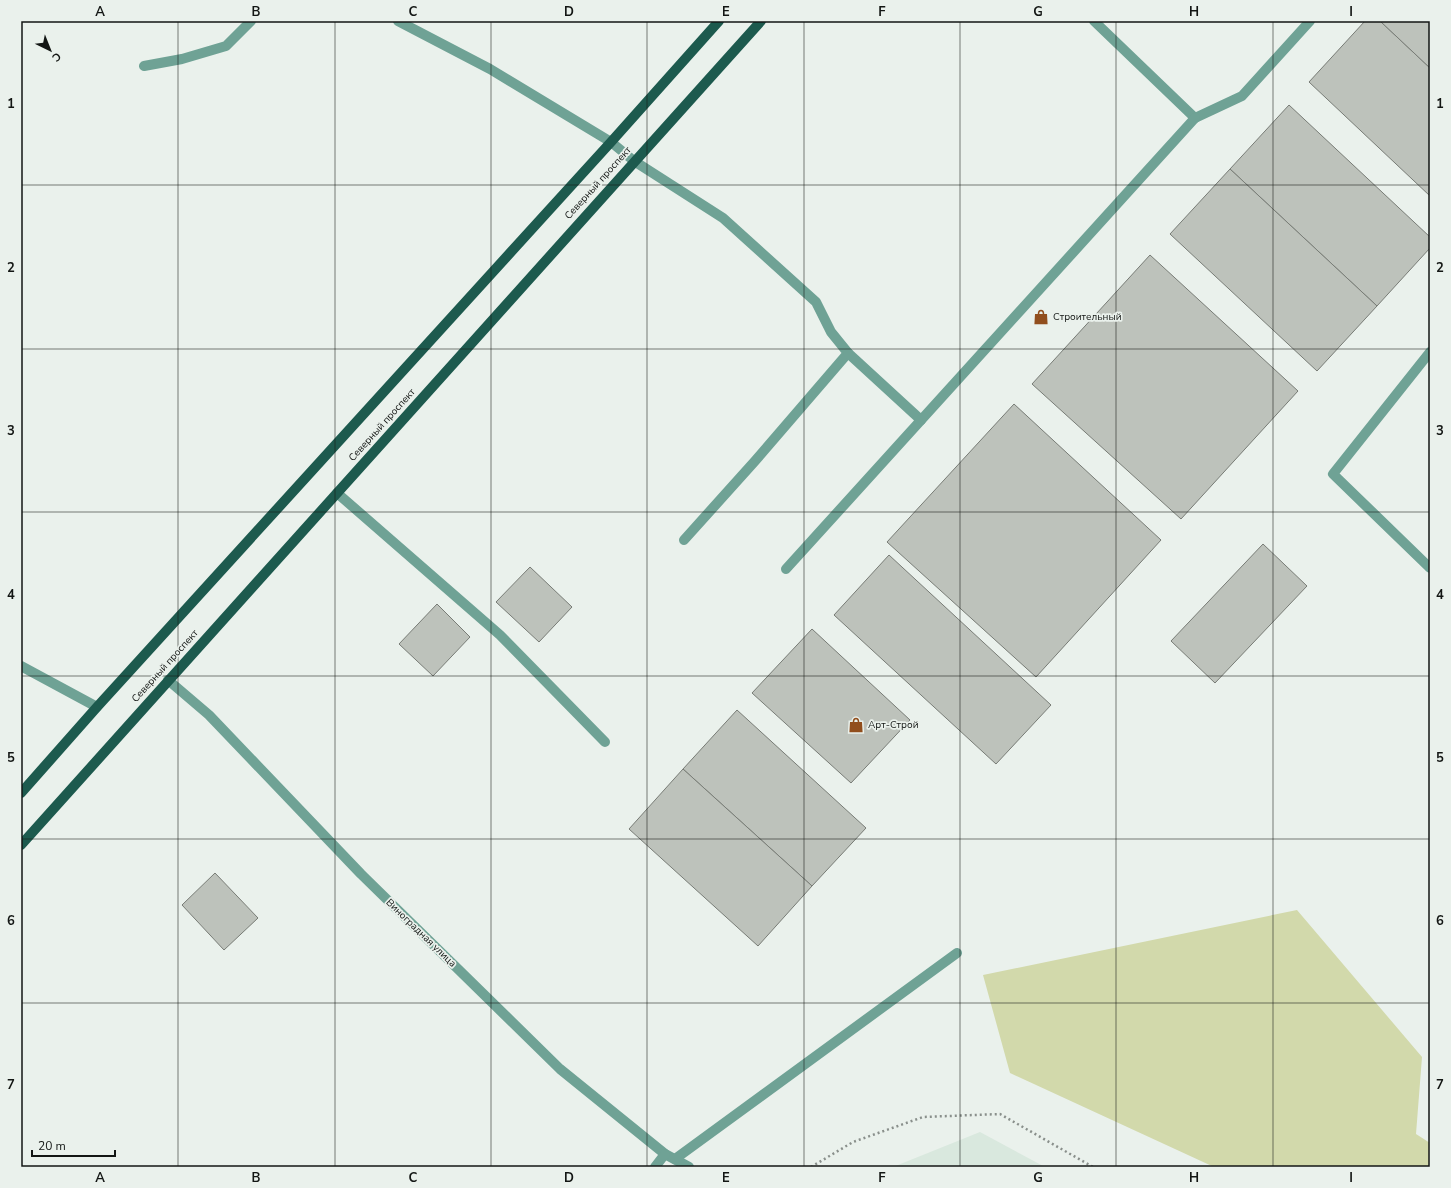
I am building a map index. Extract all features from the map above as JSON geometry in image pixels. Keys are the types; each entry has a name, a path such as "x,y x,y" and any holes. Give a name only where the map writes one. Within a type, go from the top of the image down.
{"main road":[{"name":"Северный проспект","path":"21,793 97,707 611,142 719,21"},
{"name":"Северный проспект","path":"21,845 761,21"}],"street":[{"path":"144,66 182,59 226,46 251,21"},
{"path":"398,21 490,69 611,142 634,161 724,218 816,302 831,332 848,353 921,420"},
{"path":"1094,21 1195,118"},
{"path":"786,569 1195,118 1242,96 1310,21"},
{"path":"1430,352 1333,474 1430,568"},
{"path":"684,540 755,461 848,353"},
{"path":"337,492 500,635 605,742"},
{"path":"21,666 97,707"},
{"name":"Виноградная улица","path":"168,680 209,716 361,874 560,1068 665,1154 690,1167"},
{"path":"675,1159 957,953"},
{"path":"655,1167 665,1154"}],"path":[{"path":"811,1167 853,1142 924,1117 1000,1114 1094,1167"}],"shaded area":[{"path":"980,1132 1045,1167 893,1167"}],"green space":[{"path":"1297,910 1422,1057 1416,1134 1430,1143 1430,1167 1214,1167 1010,1073 983,975"}],"building":[{"path":"1365,21 1380,21 1430,68 1430,196 1309,82"},
{"path":"1380,21 1430,21 1430,68"},
{"path":"1289,105 1430,237 1430,248 1377,306 1230,169"},
{"path":"1230,169 1377,306 1317,371 1170,234"},
{"path":"1150,255 1298,391 1181,519 1032,384"},
{"path":"1014,404 1161,540 1036,677 887,542"},
{"path":"1263,544 1307,586 1215,683 1171,641"},
{"path":"889,555 1051,705 996,764 834,615"},
{"path":"530,567 572,607 539,642 496,602"},
{"path":"437,604 470,637 433,676 399,644"},
{"path":"812,629 910,720 851,783 752,693"},
{"path":"737,710 866,828 812,886 683,769"},
{"path":"683,769 812,886 758,946 629,829"},
{"path":"215,873 258,918 224,950 182,905"}],"place":[{"name":"Строительный","path":"1041,317"},
{"name":"Арт-Строй","path":"856,725"}]}
